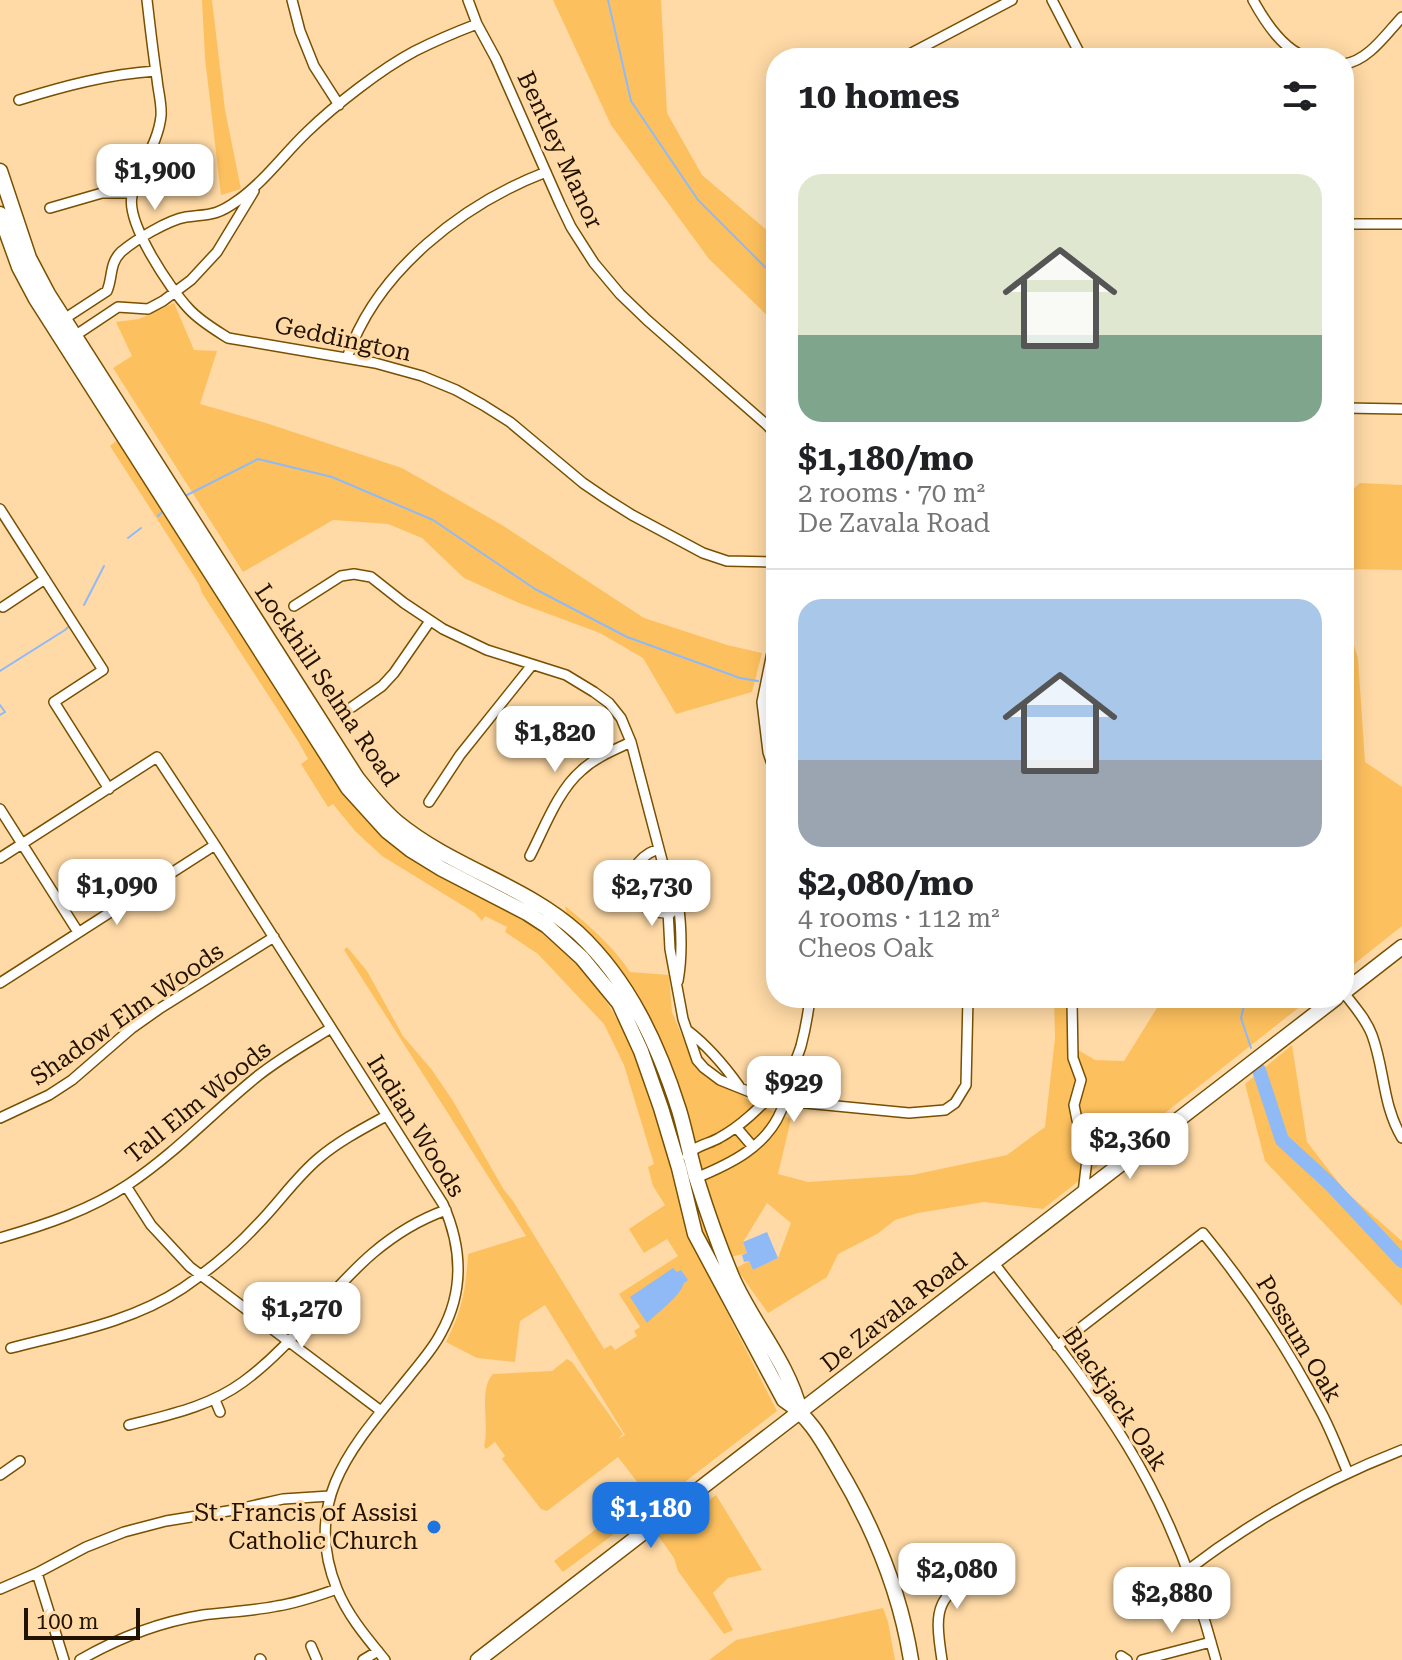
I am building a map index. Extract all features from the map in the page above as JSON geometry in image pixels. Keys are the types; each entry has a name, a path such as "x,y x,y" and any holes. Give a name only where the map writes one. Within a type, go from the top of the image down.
{"main road":[{"name":"Lockhill Selma Road","path":"0,171 3,193 59,323"},
{"name":"Lockhill Selma Road","path":"0,214 19,267 70,339 256,632 348,788 387,831 411,850 536,901 578,934 626,989 651,1037 678,1108 696,1178 733,1280 795,1391 800,1411"},
{"name":"Lockhill Selma Road","path":"445,863 547,926 600,978 619,1003 641,1051 661,1108 700,1245 784,1400 800,1411 820,1437 859,1502 882,1552 901,1613 911,1660"},
{"path":"1354,984 1402,947"},
{"name":"De Zavala Road","path":"478,1660 1323,1008"}],"street":[{"path":"50,208 102,193 133,193 158,133 161,113 147,0"},
{"path":"292,0 314,66 339,105"},
{"name":"Bentley Manor","path":"468,0 537,156 580,243 594,263 647,320 766,424"},
{"path":"921,48 1012,0"},
{"path":"1052,0 1077,48"},
{"path":"1253,0 1269,27 1292,48"},
{"path":"1354,63 1402,17"},
{"path":"59,323 107,291 112,265 118,255 167,224 217,213 237,202 258,185 308,131 379,74 414,52 477,24"},
{"path":"19,100 118,75 156,71"},
{"path":"347,358 353,338 366,316 396,275 419,252 473,208 546,172"},
{"path":"70,339 118,307 148,309 191,280 217,252 258,185"},
{"name":"Geddington","path":"133,193 131,209 134,222 175,292 190,310 228,338 347,358 422,376 456,390 510,422 574,476 632,515 703,553 727,561 766,562"},
{"path":"1354,224 1402,224"},
{"path":"107,291 113,295 118,307"},
{"path":"86,305 96,322"},
{"path":"1354,408 1402,409"},
{"path":"0,509 103,670 54,702 109,789 0,858"},
{"path":"294,606 341,576 362,574 379,582 430,621 487,650 566,675 609,703 621,718 631,742 663,864 682,948 677,984 691,1047 704,1068 720,1080 768,1098 909,1113 945,1110 955,1103 966,1085 968,1008"},
{"path":"3,607 45,579"},
{"path":"352,707 382,686 394,673 430,621"},
{"path":"429,802 468,744 532,665"},
{"path":"766,682 762,702 766,735"},
{"path":"530,856 575,776 590,763 631,742"},
{"name":"Indian Woods","path":"109,789 157,757 436,1192 454,1231 458,1260 456,1290 448,1318 435,1344 349,1454 330,1496 326,1542 331,1573 351,1616 385,1660"},
{"path":"0,809 78,932"},
{"path":"0,983 215,845"},
{"path":"658,849 649,852 635,866 632,887 637,899 648,909 673,912"},
{"name":"Shadow Elm Woods","path":"0,1118 60,1088 132,1028 274,937"},
{"path":"1354,1006 1372,1036 1385,1098 1402,1138"},
{"path":"790,1076 736,1127 690,1151 679,1168 696,1178 723,1167 762,1140 772,1128 786,1100 808,1008"},
{"path":"1072,1008 1073,1058 1081,1080 1074,1105 1077,1120 1087,1136 1088,1151 1083,1193"},
{"name":"Tall Elm Woods","path":"0,1238 45,1225 88,1207 126,1186 163,1160 259,1075 331,1028"},
{"path":"687,1030 701,1040 739,1087"},
{"path":"11,1348 92,1328 173,1294 256,1227 320,1157 386,1116"},
{"path":"736,1127 753,1147"},
{"path":"1087,1136 1136,1153"},
{"path":"126,1186 162,1239 200,1275 381,1411"},
{"path":"129,1425 215,1400 241,1384 261,1368 377,1248 420,1221 446,1210"},
{"name":"Possum Oak","path":"1057,1346 1203,1233 1233,1270 1283,1344 1322,1413 1348,1473"},
{"name":"Blackjack Oak","path":"993,1262 1110,1418 1128,1447 1164,1514 1188,1570 1216,1660"},
{"path":"215,1400 220,1412"},
{"path":"1188,1570 1218,1547 1296,1499 1402,1450"},
{"path":"0,1475 20,1461"},
{"path":"0,1589 124,1532 283,1499 330,1496"},
{"path":"942,1660 937,1623 942,1603 953,1589 982,1566"},
{"path":"37,1573 64,1660"},
{"path":"80,1660 129,1636 164,1624 276,1607 337,1589"},
{"path":"1142,1660 1211,1642"},
{"path":"311,1646 317,1660"},
{"path":"363,1660 378,1651"}],"shaded area":[{"path":"202,0 212,0 225,110 241,189 221,195 205,58"},
{"path":"553,0 661,0 667,113 702,175 766,229 766,314 709,259 611,125"},
{"path":"174,303 194,350 217,351 200,404 402,468 502,525 644,618 762,653 752,692 676,714 643,658 600,633 519,603 464,578 422,538 388,524 333,520 243,572 113,368 132,356 116,322 139,319"},
{"path":"116,441 120,444 331,775 368,822 412,858 447,880 509,911 552,941 580,968 603,997 622,1028 636,1061 672,1173 692,1140 658,1042 568,921 565,906 600,936 630,972 669,975 672,1012 695,1067 707,1078 791,1119 778,1174 808,1182 912,1175 1007,1155 1045,1127 1055,1038 1054,1008 1069,1008 1068,1044 1095,1060 1124,1061 1157,1008 1298,1008 1043,1209 984,1202 895,1220 877,1234 838,1254 827,1277 768,1313 736,1268 749,1261 753,1270 778,1258 791,1223 767,1203 743,1242 747,1253 731,1257 706,1271 777,1411 686,1481 702,1505 716,1495 762,1570 728,1578 713,1593 733,1630 724,1634 678,1571 674,1558 642,1513 563,1572 554,1561 645,1492 618,1457 547,1511 541,1509 502,1459 505,1456 495,1442 486,1449 484,1446 486,1389 493,1374 552,1371 567,1359 623,1434 618,1439 625,1435 545,1305 520,1321 515,1362 477,1358 446,1342 462,1300 468,1254 526,1236 344,950 347,947 367,971 403,1036 453,1101 504,1190 604,1349 611,1345 615,1350 637,1336 634,1331 640,1327 619,1294 678,1256 667,1239 644,1253 629,1229 665,1205 653,1186 648,1167 654,1164 624,1065 604,1024 538,954 505,932 507,927 485,916 482,921 475,913 382,856 355,831 333,804 328,807 301,764 308,759 298,741 110,446"},
{"path":"1360,483 1402,485 1402,570 1354,569 1354,488"},
{"path":"1354,646 1358,658 1365,762 1402,787 1402,926 1354,964"},
{"path":"1292,1045 1307,1142 1345,1191 1402,1241 1402,1306 1265,1161 1245,1084"},
{"path":"883,1608 895,1660 709,1660 736,1640"}],"water":[{"path":"767,1232 778,1258 753,1270 749,1261 744,1262 742,1255 747,1253 743,1242"},
{"path":"673,1268 677,1272 681,1270 688,1280 647,1323 630,1297"}],"waterway":[{"path":"608,0 631,101 698,200 766,268"},
{"path":"187,495 258,459 332,477 433,520 535,589 627,637 740,678 758,681"},
{"path":"158,516 162,512"},
{"path":"128,538 141,528"},
{"path":"84,605 104,566"},
{"path":"0,671 68,627"},
{"path":"0,705 5,712 0,715"},
{"path":"1244,1008 1241,1018 1251,1048"},
{"path":"1259,1070 1282,1140 1330,1184 1402,1261"}],"place":[{"name":"St. Francis of Assisi Catholic Church","path":"434,1527"}]}
